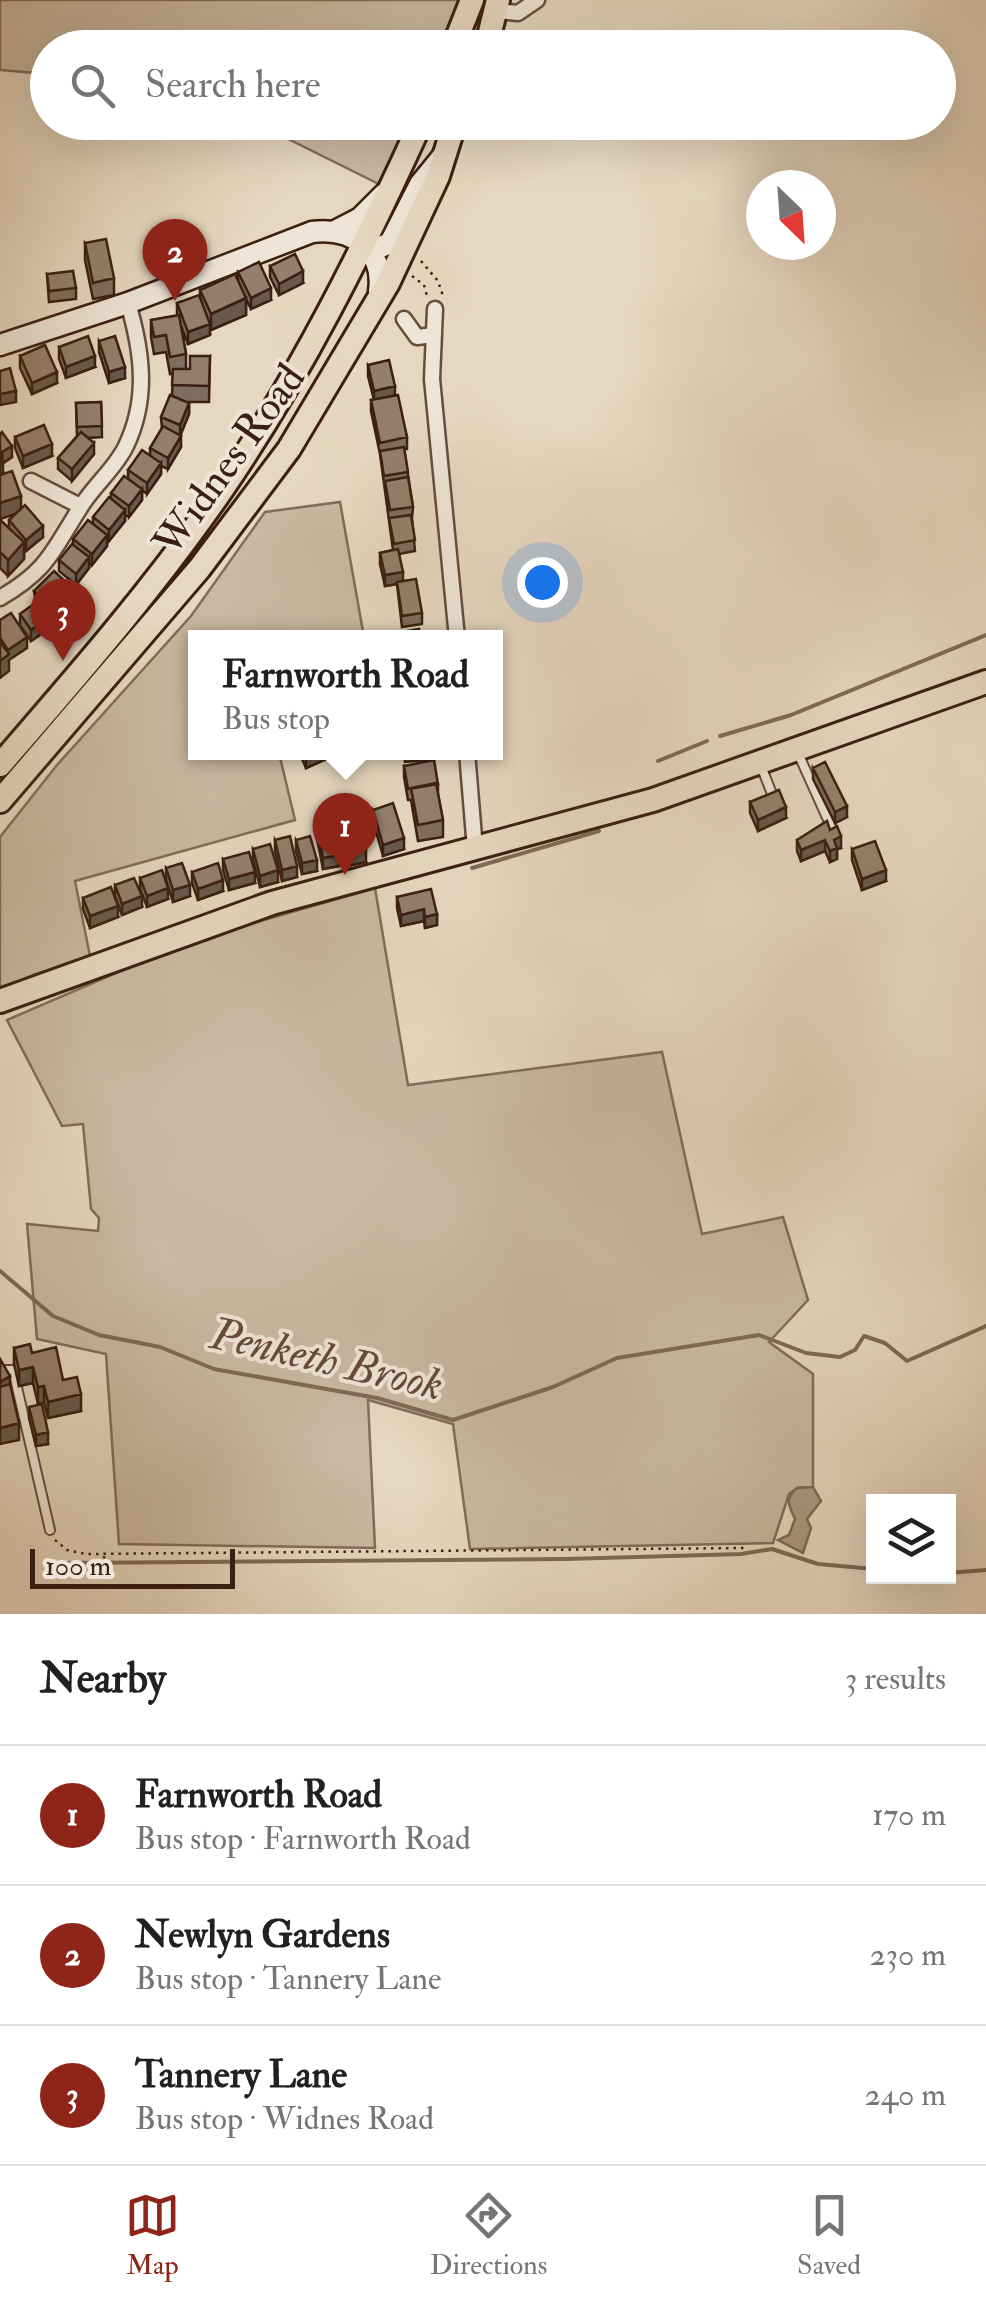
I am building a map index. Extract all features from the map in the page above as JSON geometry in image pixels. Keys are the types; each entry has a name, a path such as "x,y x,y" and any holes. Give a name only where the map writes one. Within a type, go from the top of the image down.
{"main road":[{"path":"460,30 472,0"},
{"name":"Widnes Road","path":"0,765 151,587 222,490 283,394 364,245 413,140"},
{"name":"Widnes Road","path":"0,802 249,505 317,405 414,230 449,140"},
{"path":"0,1001 210,923 653,800 986,682"}],"street":[{"path":"498,6 518,13 536,0"},
{"path":"334,232 376,249 390,243 420,184 442,157"},
{"path":"0,346 128,303 281,240 334,232 360,218 395,180"},
{"path":"364,245 379,261 383,287"},
{"path":"0,598 29,581 61,546 80,506 127,445 144,358 128,303"},
{"path":"435,310 432,379 456,630"},
{"path":"404,319 417,337 434,335"},
{"path":"31,481 80,506"},
{"path":"468,760 475,849"}],"lane":[{"path":"795,748 834,833"},
{"path":"759,762 774,799"},
{"path":"0,1370 13,1370 50,1530"}],"path":[{"path":"383,287 401,276 414,277 426,288 427,300 435,310 443,302 442,290 420,259 414,230"},
{"path":"50,1530 67,1550 104,1556 746,1548"},
{"path":"104,1556 106,1580"}],"shaded area":[{"path":"0,0 467,0 454,30 30,30 30,73 0,70"},
{"path":"290,140 408,140 387,188"},
{"path":"340,502 363,630 188,630 188,760 281,760 295,820 75,881 90,956 33,975 34,980 0,992 0,837 57,765 191,616 265,512"},
{"path":"375,888 408,1085 662,1052 702,1234 783,1217 808,1300 769,1342 813,1374 813,1487 797,1488 789,1494 773,1543 470,1549 453,1424 368,1400 375,1548 119,1544 106,1354 37,1339 27,1224 98,1231 99,1218 91,1209 83,1124 62,1126 7,1020 188,942"},
{"path":"813,1487 821,1501 807,1519 811,1528 803,1553 778,1540 789,1535 795,1519 790,1496 797,1488"}],"building":[{"path":"106,239 114,278 93,283 85,243"},
{"path":"295,254 303,271 279,284 270,266"},
{"path":"259,262 271,288 251,298 238,272"},
{"path":"73,271 76,288 49,291 47,274"},
{"path":"235,274 246,298 211,314 200,290"},
{"path":"199,295 210,324 188,332 177,303"},
{"path":"179,315 186,354 170,357 166,335 154,337 151,320"},
{"path":"88,336 95,356 66,367 59,347"},
{"path":"115,336 125,367 109,372 99,341"},
{"path":"45,345 57,372 32,383 20,356"},
{"path":"190,356 210,356 209,386 172,385 173,369 190,369"},
{"path":"389,360 395,386 374,391 368,365"},
{"path":"10,368 16,391 0,394 0,371"},
{"path":"170,395 189,403 180,425 161,417"},
{"path":"398,395 407,437 380,443 371,400"},
{"path":"101,402 102,426 77,427 76,403"},
{"path":"44,425 52,444 23,456 15,437"},
{"path":"163,426 181,436 168,458 150,448"},
{"path":"81,432 94,443 72,469 58,458"},
{"path":"0,434 12,446 2,452 0,473"},
{"path":"404,447 408,472 384,476 380,451"},
{"path":"142,450 161,463 147,483 128,470"},
{"path":"12,471 21,496 0,503 0,475"},
{"path":"124,476 142,489 129,506 111,493"},
{"path":"408,477 413,507 390,510 385,481"},
{"path":"109,497 125,510 109,530 93,517"},
{"path":"25,505 43,526 26,540 9,520"},
{"path":"411,515 415,540 394,544 389,518"},
{"path":"0,520 24,542 8,560 0,552"},
{"path":"88,520 107,535 92,554 73,539"},
{"path":"72,544 89,557 76,574 59,560"},
{"path":"398,549 403,572 385,575 380,553"},
{"path":"54,571 72,588 52,608 34,591"},
{"path":"416,579 422,613 402,616 397,582"},
{"path":"38,601 50,617 31,630 20,614"},
{"path":"11,613 27,637 8,650 0,638 0,620"},
{"path":"0,642 9,654 0,661"},
{"path":"434,760 438,784 408,789 404,766"},
{"path":"825,762 847,806 835,812 813,768"},
{"path":"436,783 443,820 418,825 411,788"},
{"path":"779,790 786,807 758,820 750,802"},
{"path":"393,803 404,838 383,845 373,810"},
{"path":"357,808 366,845 343,850 334,813"},
{"path":"331,820 339,855 323,858 316,823"},
{"path":"827,821 830,830 837,826 841,836 834,840 837,848 830,851 825,840 801,850 797,840"},
{"path":"290,836 297,866 282,870 275,840"},
{"path":"310,836 317,860 302,863 296,840"},
{"path":"875,841 886,870 862,879 852,849"},
{"path":"270,844 278,870 260,876 253,849"},
{"path":"249,852 255,872 229,879 223,859"},
{"path":"182,863 190,885 173,890 166,868"},
{"path":"218,863 223,880 198,889 192,872"},
{"path":"162,870 168,888 147,896 140,878"},
{"path":"134,878 142,896 122,904 115,885"},
{"path":"111,887 118,906 90,916 83,898"},
{"path":"431,889 437,914 425,917 424,909 401,915 397,897"},
{"path":"30,1344 32,1353 56,1347 63,1380 77,1377 81,1394 48,1402 44,1386 38,1387 33,1367 19,1370 14,1348"},
{"path":"0,1359 10,1376 0,1382"},
{"path":"10,1384 19,1423 0,1428 0,1387"},
{"path":"42,1404 48,1432 36,1435 29,1407"}],"waterway":[{"path":"720,736 791,715 986,635"},
{"path":"658,761 707,741"},
{"path":"472,868 599,831"},
{"name":"Penketh Brook","path":"0,1271 53,1316 99,1335 160,1347 214,1369 377,1398 453,1420 553,1387 617,1358 759,1335 806,1353 840,1357 855,1350 864,1336 885,1343 907,1361 986,1326"},
{"path":"64,1563 566,1559 741,1554 772,1549 818,1564 866,1568"},
{"path":"956,1572 986,1570"}],"place":[{"name":"Newlyn Gardens","path":"175,301"},
{"name":"Tannery Lane","path":"63,661"},
{"name":"Farnworth Road","path":"345,875"}]}
